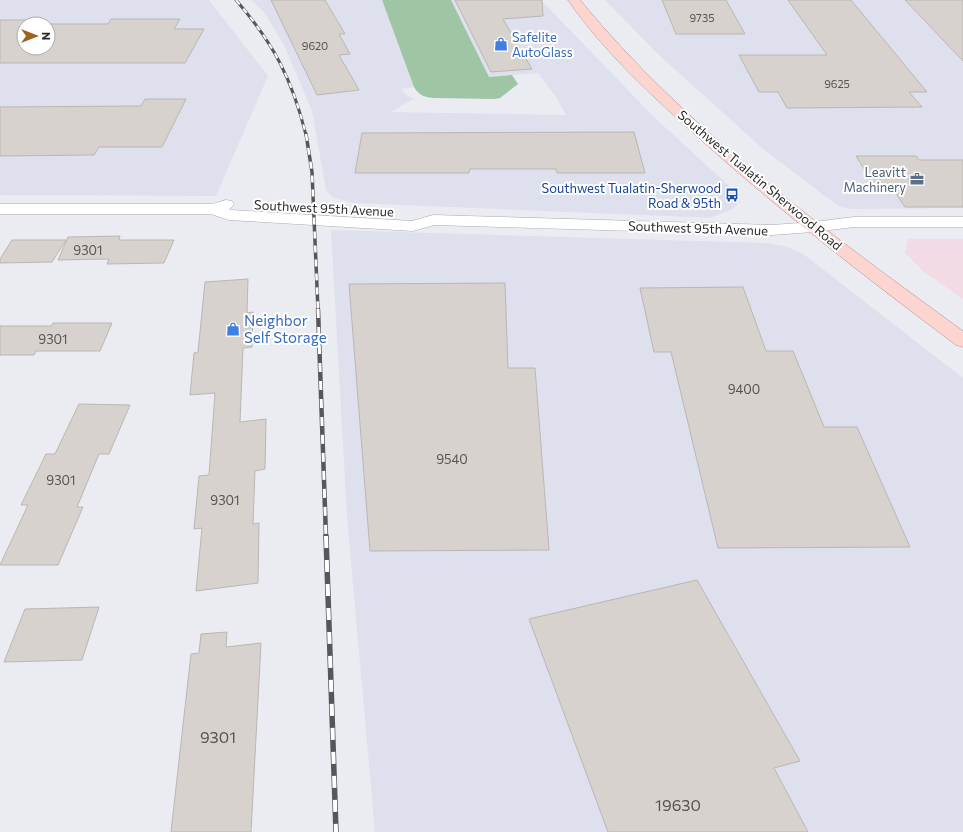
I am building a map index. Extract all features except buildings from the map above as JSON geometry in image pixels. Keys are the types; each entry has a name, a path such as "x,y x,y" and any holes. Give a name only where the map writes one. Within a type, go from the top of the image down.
{"highway":[{"name":"Southwest Tualatin Sherwood Road","path":"574,0 619,52 661,95 724,154 813,227 963,341"}],"street":[{"name":"Southwest 95th Avenue","path":"0,209 213,209 229,215 413,226 434,220 772,230 854,222 963,222"}],"shaded area":[{"path":"0,0 209,0 268,76 216,196 0,195"},
{"path":"251,0 382,0 414,87 401,89 405,94 414,99 390,112 566,115 556,97 538,73 489,77 451,0 541,0 654,117 727,184 740,201 733,209 711,218 353,203 332,197 326,190 312,111 285,47 264,12"},
{"path":"605,0 963,0 963,208 851,209 838,206 762,148 659,55"},
{"path":"331,230 766,243 784,246 802,253 963,378 963,832 375,832 347,517"},
{"path":"908,239 963,239 963,299 924,272 905,253"}],"green space":[{"path":"382,0 451,0 489,77 512,75 518,84 500,98 495,99 433,98 422,95 414,87"}],"railway":[{"path":"236,0 261,32 280,63 288,79 301,115 306,135"},
{"path":"306,134 312,172 318,310"},
{"path":"318,309 326,537"},
{"path":"326,536 336,832"}],"place":[{"name":"Safelite AutoGlass","path":"501,44"},
{"name":"Leavitt Machinery","path":"917,179"},
{"name":"Southwest Tualatin-Sherwood Road & 95th","path":"732,195"},
{"name":"Neighbor Self Storage","path":"233,329"}]}
